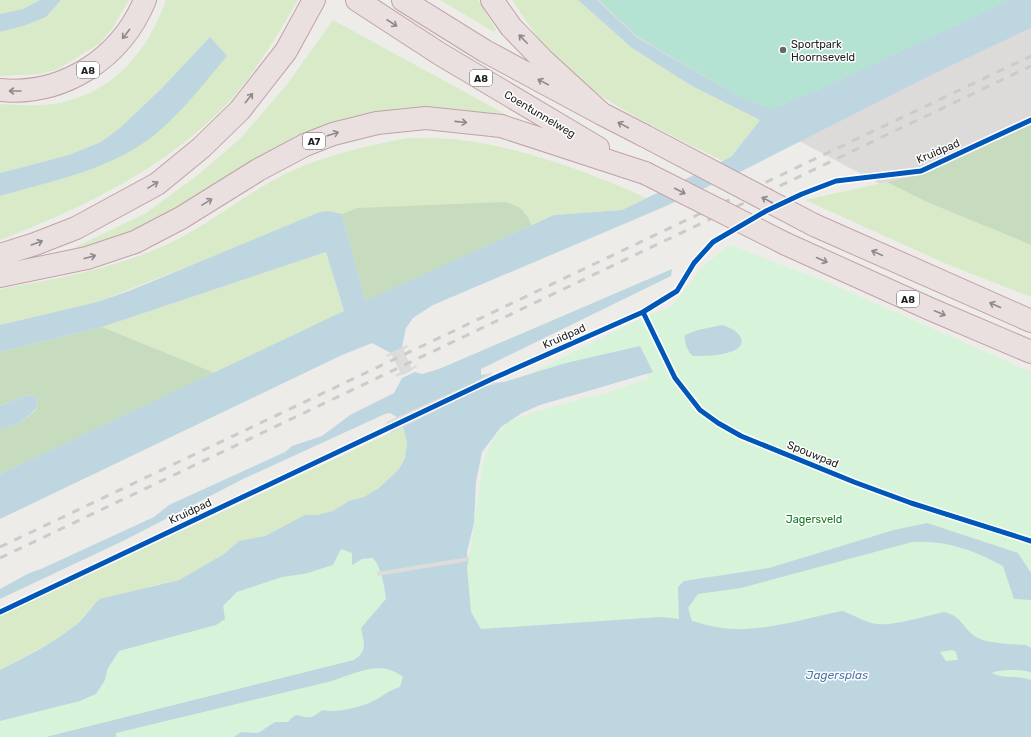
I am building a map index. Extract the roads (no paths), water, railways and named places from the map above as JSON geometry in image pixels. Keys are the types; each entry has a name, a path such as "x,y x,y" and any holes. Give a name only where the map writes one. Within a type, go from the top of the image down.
{"highway":[{"name":"A8","path":"0,90 20,91 52,86 70,79 92,67 110,52 126,35 140,13 145,0"},
{"path":"0,255 35,244 76,228 157,184 184,162 240,110 286,51 314,0"},
{"name":"A8","path":"403,0 484,51 814,225 1031,321"},
{"name":"A8","path":"492,0 511,27 543,60 602,114"},
{"name":"Coentunnelweg","path":"358,1 601,155"},
{"name":"A7","path":"0,276 87,258 135,242 181,218 258,170 305,145 333,134 377,123 426,118 501,126 601,155"},
{"name":"A8","path":"601,155 645,173 786,244 930,309 1031,352"}],"water":[{"path":"40,0 61,0 46,17 26,25 0,32 0,14 23,9"},
{"path":"578,0 597,0 637,38 738,96 772,109 825,87 1010,0 1031,0 1031,28 929,76 744,170 664,207 433,305 413,318 406,328 402,347 412,370 402,375 391,353 372,343 342,355 0,519 0,474 344,311 326,252 102,327 0,352 0,325 97,302 129,291 320,212 329,211 342,214 365,301 554,215 622,210 731,157 760,120 692,86 632,48"},
{"path":"210,37 227,56 183,108 153,136 118,158 99,166 0,196 0,173 69,155 101,142 120,128 161,89"},
{"name":"Jagersplas","path":"672,269 671,276 481,369 481,375 490,374 495,383 504,382 566,363 640,346 653,372 540,405 522,413 501,427 482,452 476,482 474,523 467,552 471,612 481,629 661,617 679,619 678,587 684,581 769,568 894,530 927,523 1018,553 1031,573 1031,600 1014,599 1003,566 992,560 948,544 912,542 741,588 698,594 688,608 692,621 724,628 748,629 788,623 842,611 868,622 877,624 892,624 944,612 951,614 960,621 970,633 980,639 997,643 1026,645 1031,648 1031,673 1012,670 992,673 1001,676 1031,680 1031,737 234,737 241,732 258,733 275,722 288,722 291,718 297,715 311,717 323,710 346,710 358,707 400,687 403,677 395,672 377,668 359,671 332,681 116,733 116,737 46,737 354,660 361,653 364,646 361,628 386,599 381,572 373,558 362,559 352,565 352,553 341,549 333,565 304,574 282,577 237,592 223,606 225,619 216,625 119,651 107,670 105,680 96,694 80,701 0,721 0,670 40,649 68,631 80,621 100,599 179,580 224,554 239,541 265,536 305,515 317,515 333,511 349,501 364,497 379,488 399,469 405,458 407,442 403,427 398,418 390,413 385,414 245,478 125,540 0,599 0,589 30,573 154,517 169,505 285,452 292,446 322,436 350,415 394,393 402,378 415,372 422,374 439,369","holes":["952,650 956,652 958,660 946,661 940,652"]},
{"path":"722,325 738,333 741,337 741,345 737,349 726,353 707,356 693,356 689,352 686,346 685,335 698,330"},
{"path":"26,395 38,397 36,409 20,423 0,430 0,406"}],"railway":[{"path":"0,547 1031,56"},
{"path":"0,558 1031,66"}],"place":[{"name":"Sportpark Hoornseveld","path":"783,50"}],"park label":[{"name":"Jagersveld","path":"814,519"}]}
